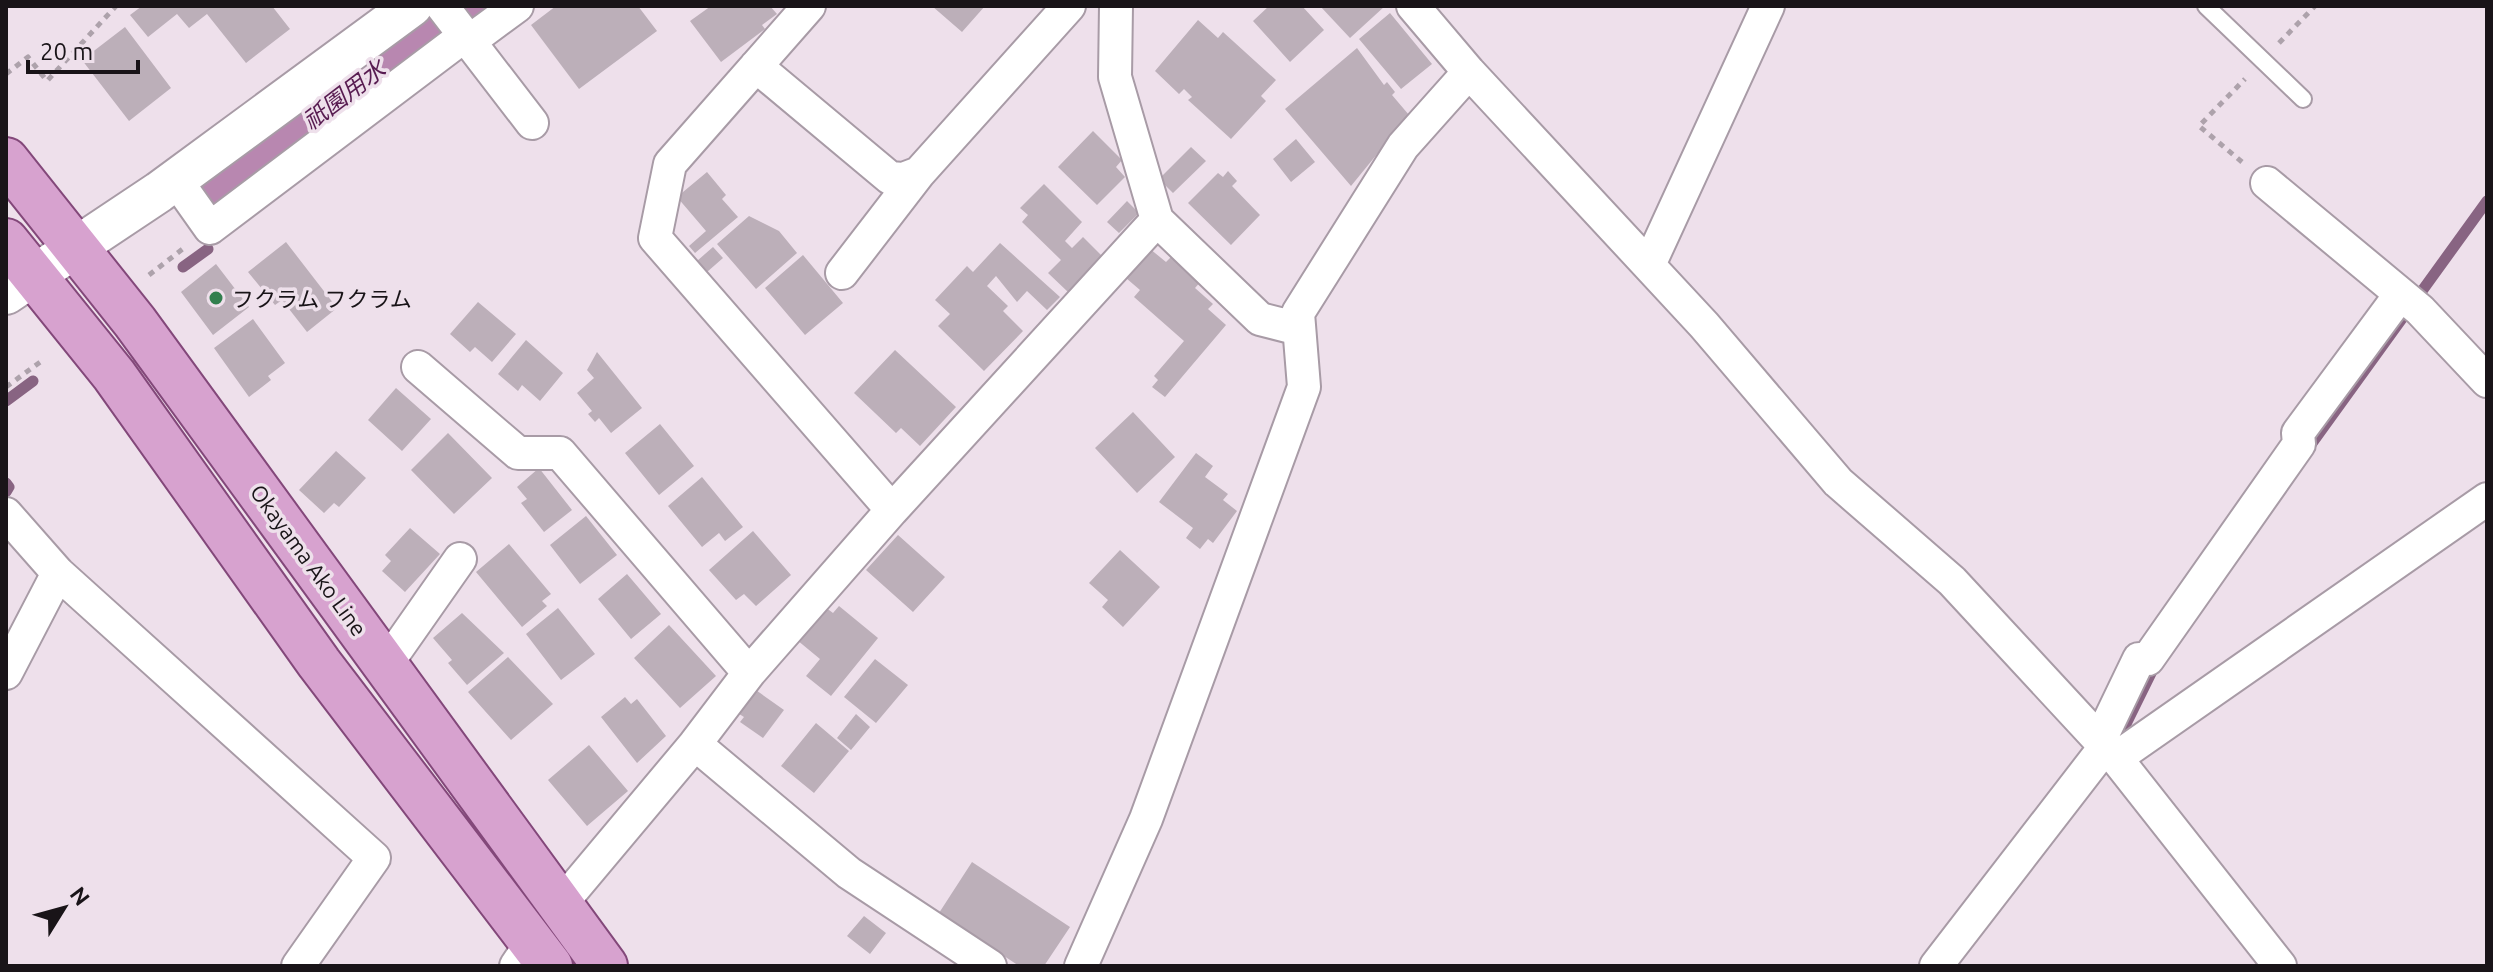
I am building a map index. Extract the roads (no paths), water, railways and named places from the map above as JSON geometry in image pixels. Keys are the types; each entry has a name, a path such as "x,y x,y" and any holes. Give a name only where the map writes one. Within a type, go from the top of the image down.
{"main road":[{"name":"Okayama Ako Line","path":"6,160 135,322 605,966"},
{"path":"6,241 20,285 114,375 533,958"}],"street":[{"path":"20,285 176,180 412,6"},
{"path":"453,20 479,34 517,6"},
{"path":"809,6 670,164 655,238 892,510"},
{"path":"842,273 919,173 1069,6"},
{"path":"1116,6 1115,77 1157,220 1260,319 1299,329"},
{"path":"1413,6 1469,72 1649,265 1838,482 1952,581 2107,748 2280,966"},
{"path":"1649,265 1768,6"},
{"path":"176,180 210,228 455,43 453,20"},
{"path":"453,20 532,123"},
{"path":"756,66 890,178 903,179 919,173"},
{"path":"1081,966 1146,819 1304,387 1298,313 1403,146 1469,72"},
{"path":"2267,183 2410,302 2487,381"},
{"path":"560,905 695,744 749,673 892,510 1157,220"},
{"path":"1936,966 2107,748 2139,659 2148,659 2299,444 2298,433 2410,302"},
{"path":"418,367 518,453 560,453 749,673"},
{"path":"2107,748 2487,499"},
{"path":"6,514 58,573 374,858 298,966"},
{"path":"385,666 460,559"},
{"path":"6,673 58,573"},
{"path":"695,744 950,955 990,966"}],"lane":[{"path":"2206,6 2303,99"}],"waterway":[{"name":"祇園用水","path":"224,185 464,6"},
{"path":"2307,450 2487,201"},
{"path":"183,267 208,249"},
{"path":"6,401 33,381"},
{"path":"6,483 9,487 6,492"},
{"path":"2121,734 2156,663"}],"place":[{"name":"フクラム フクラム","path":"216,298"}]}
